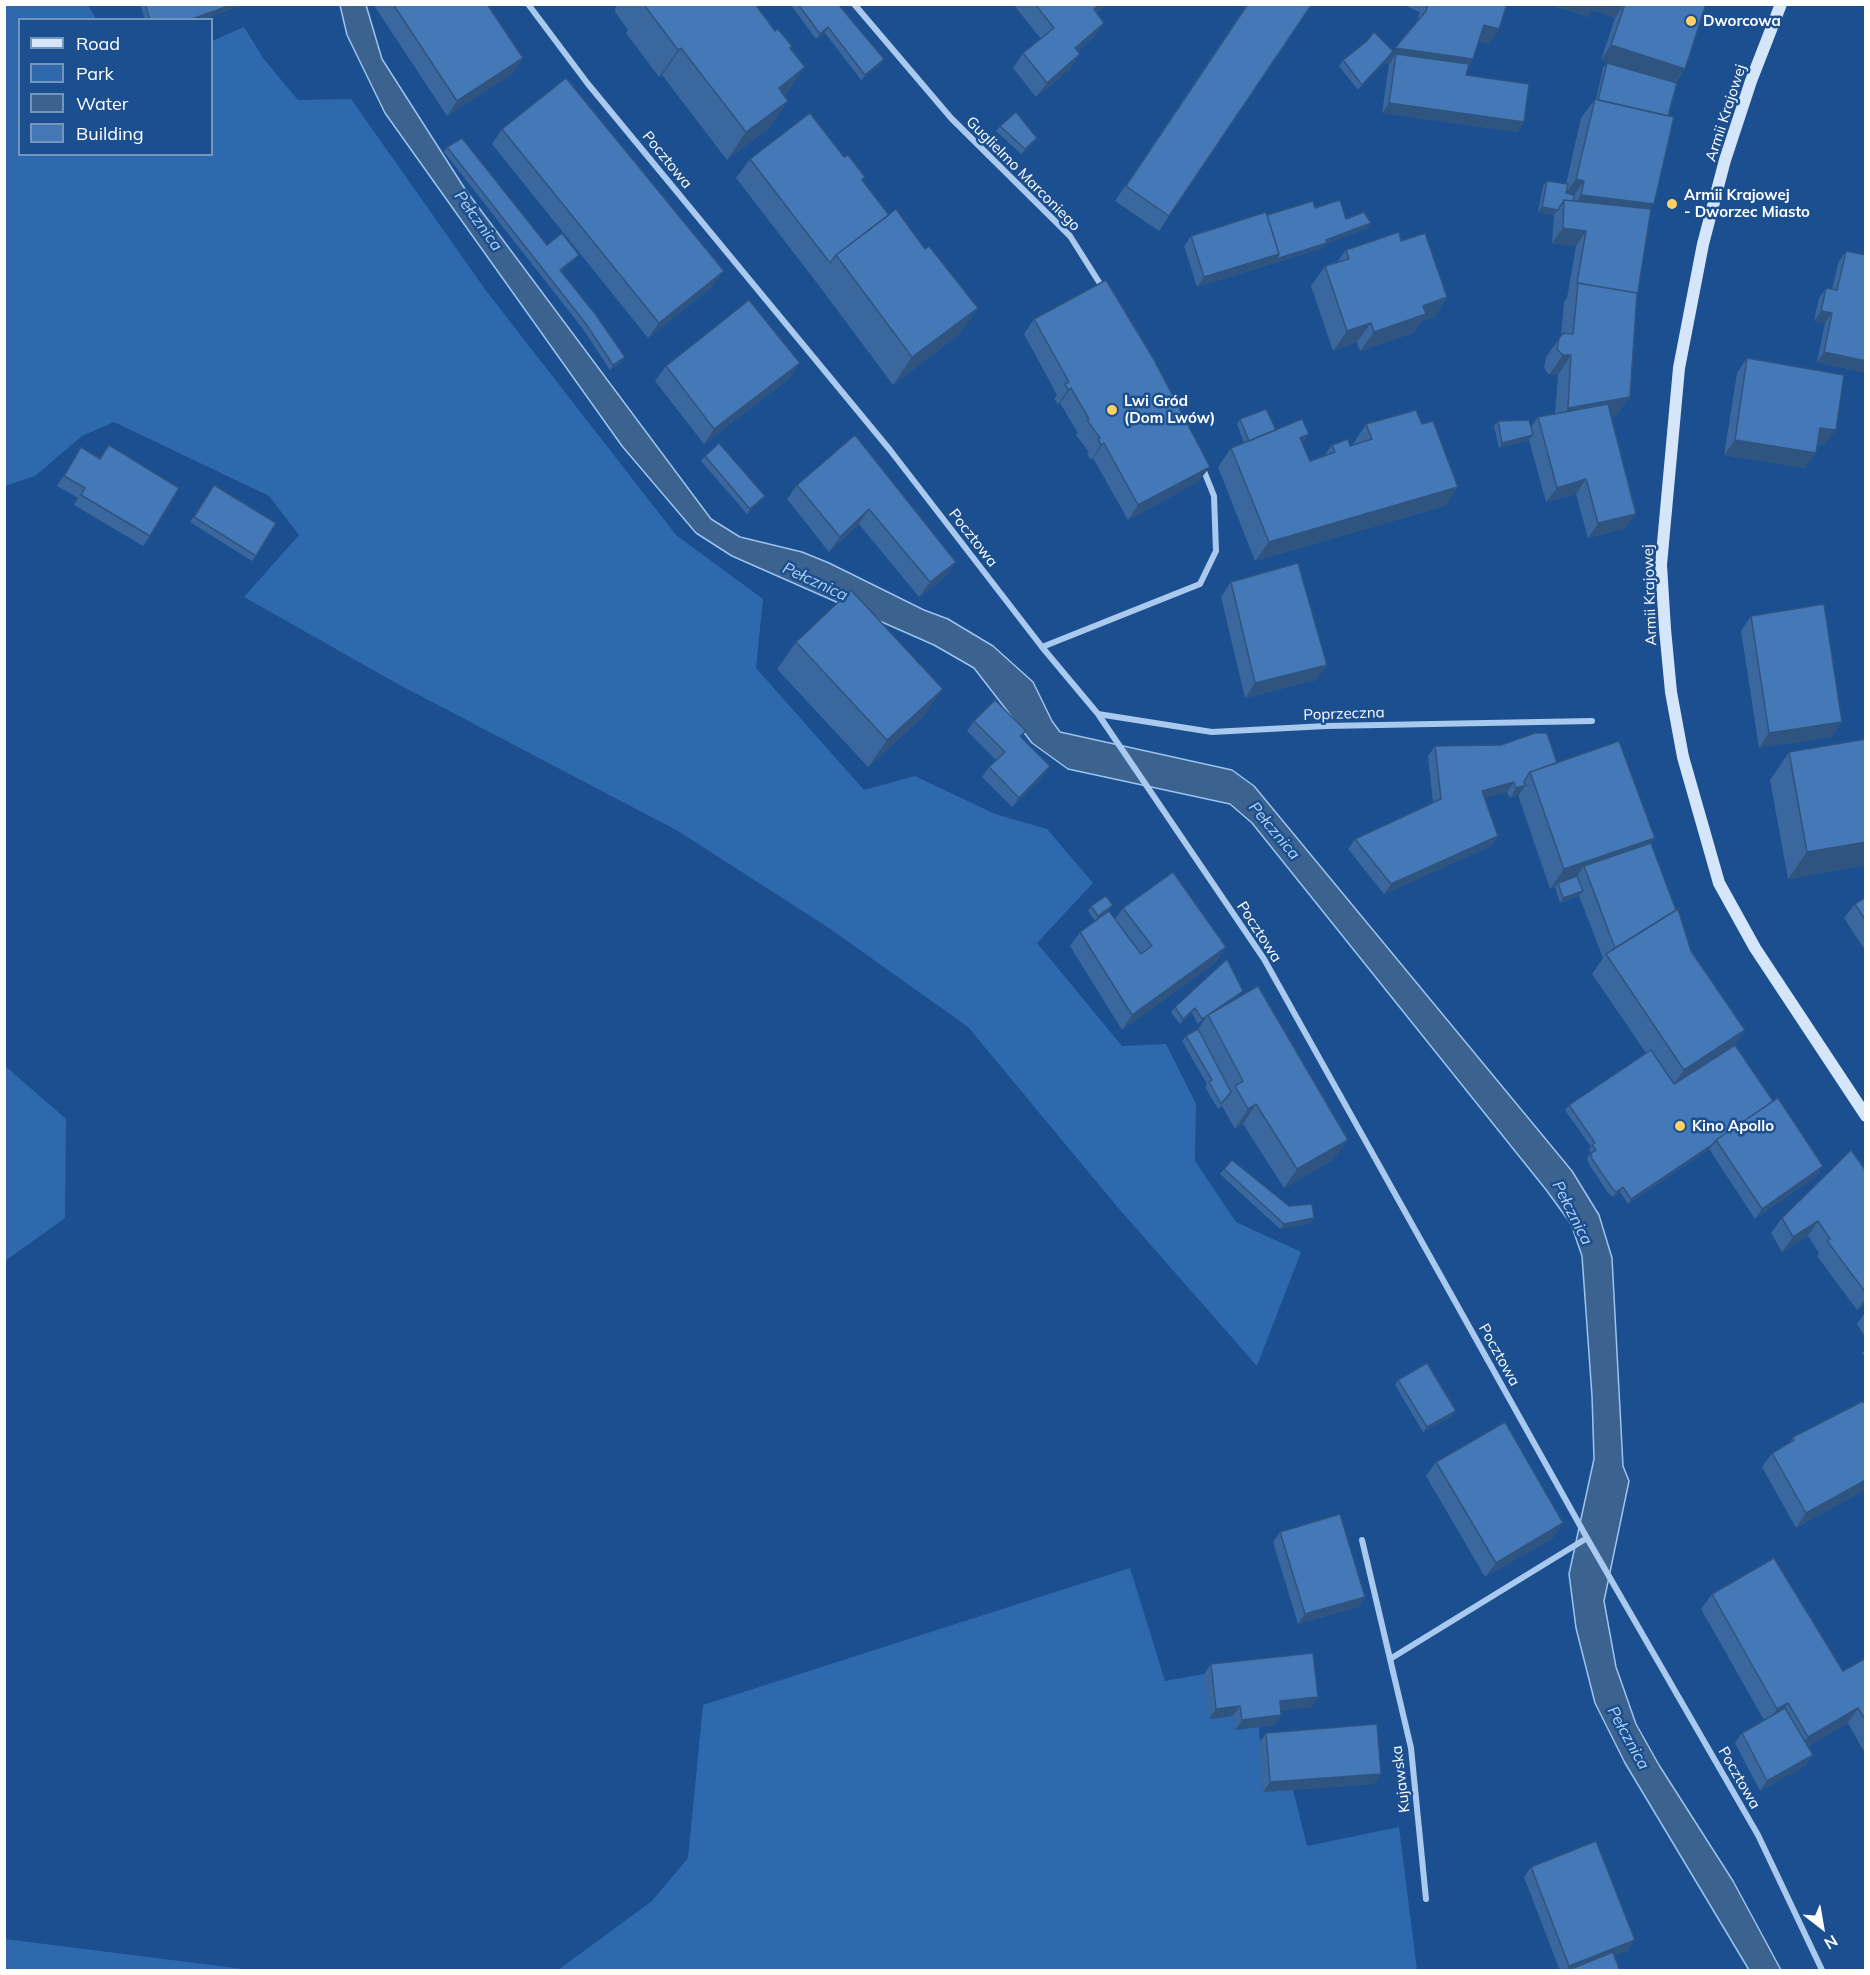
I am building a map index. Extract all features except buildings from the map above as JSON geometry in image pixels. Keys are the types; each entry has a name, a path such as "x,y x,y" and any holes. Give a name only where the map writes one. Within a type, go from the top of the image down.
{"main road":[{"name":"Armii Krajowej","path":"1781,4 1751,81 1725,160 1703,244 1679,368 1662,554 1665,629 1671,692 1683,757 1707,850 1719,883 1755,948 1866,1116"}],"street":[{"name":"Guglielmo Marconiego","path":"854,4 951,118 1070,236 1106,292"},
{"name":"Pocztowa","path":"530,5 588,84 890,450 1042,647 1098,714 1264,959 1587,1538 1758,1835 1822,1971"},
{"path":"1042,647 1200,584 1216,551 1214,496 1201,463"},
{"name":"Poprzeczna","path":"1098,714 1212,732 1326,726 1592,721"},
{"path":"1390,1659 1587,1538"},
{"name":"Kujawska","path":"1362,1540 1411,1748 1426,1899"}],"green space":[{"path":"4,5 88,5 95,18 18,18 18,156 213,156 213,41 244,27 263,58 298,100 351,99 487,292 676,535 763,599 756,668 864,790 915,776 995,814 1047,829 1093,883 1037,943 1122,1046 1166,1044 1196,1104 1195,1161 1236,1222 1301,1252 1257,1366 1120,1210 968,1027 829,928 678,831 396,683 244,597 299,535 269,496 114,422 82,436 35,476 5,486"},
{"path":"4,1065 66,1119 65,1218 5,1261"},
{"path":"1130,1568 1165,1681 1204,1674 1233,1716 1235,1730 1259,1727 1263,1792 1293,1790 1307,1846 1399,1827 1417,1970 558,1970 652,1901 688,1858 703,1705"},
{"path":"5,1939 251,1970 5,1970"}],"water":[{"name":"Pełcznica","path":"340,5 366,5 382,59 465,189 711,519 740,537 802,552 829,563 924,610 948,619 993,646 1033,682 1052,721 1060,732 1232,770 1254,786 1572,1171 1599,1215 1612,1258 1623,1466 1629,1481 1604,1601 1616,1667 1636,1724 1659,1765 1733,1881 1781,1970 1749,1970 1625,1763 1595,1703 1576,1628 1569,1574 1594,1459 1582,1256 1571,1224 1547,1191 1252,823 1230,804 1068,769 1032,743 974,668 934,645 732,556 696,533 622,446 385,113 347,35"}],"place":[{"name":"Dworcowa","path":"1691,21"},
{"name":"Armii Krajowej - Dworzec Miasto","path":"1672,204"},
{"name":"Lwi Gród (Dom Lwów)","path":"1112,410"},
{"name":"Kino Apollo","path":"1680,1126"}]}
